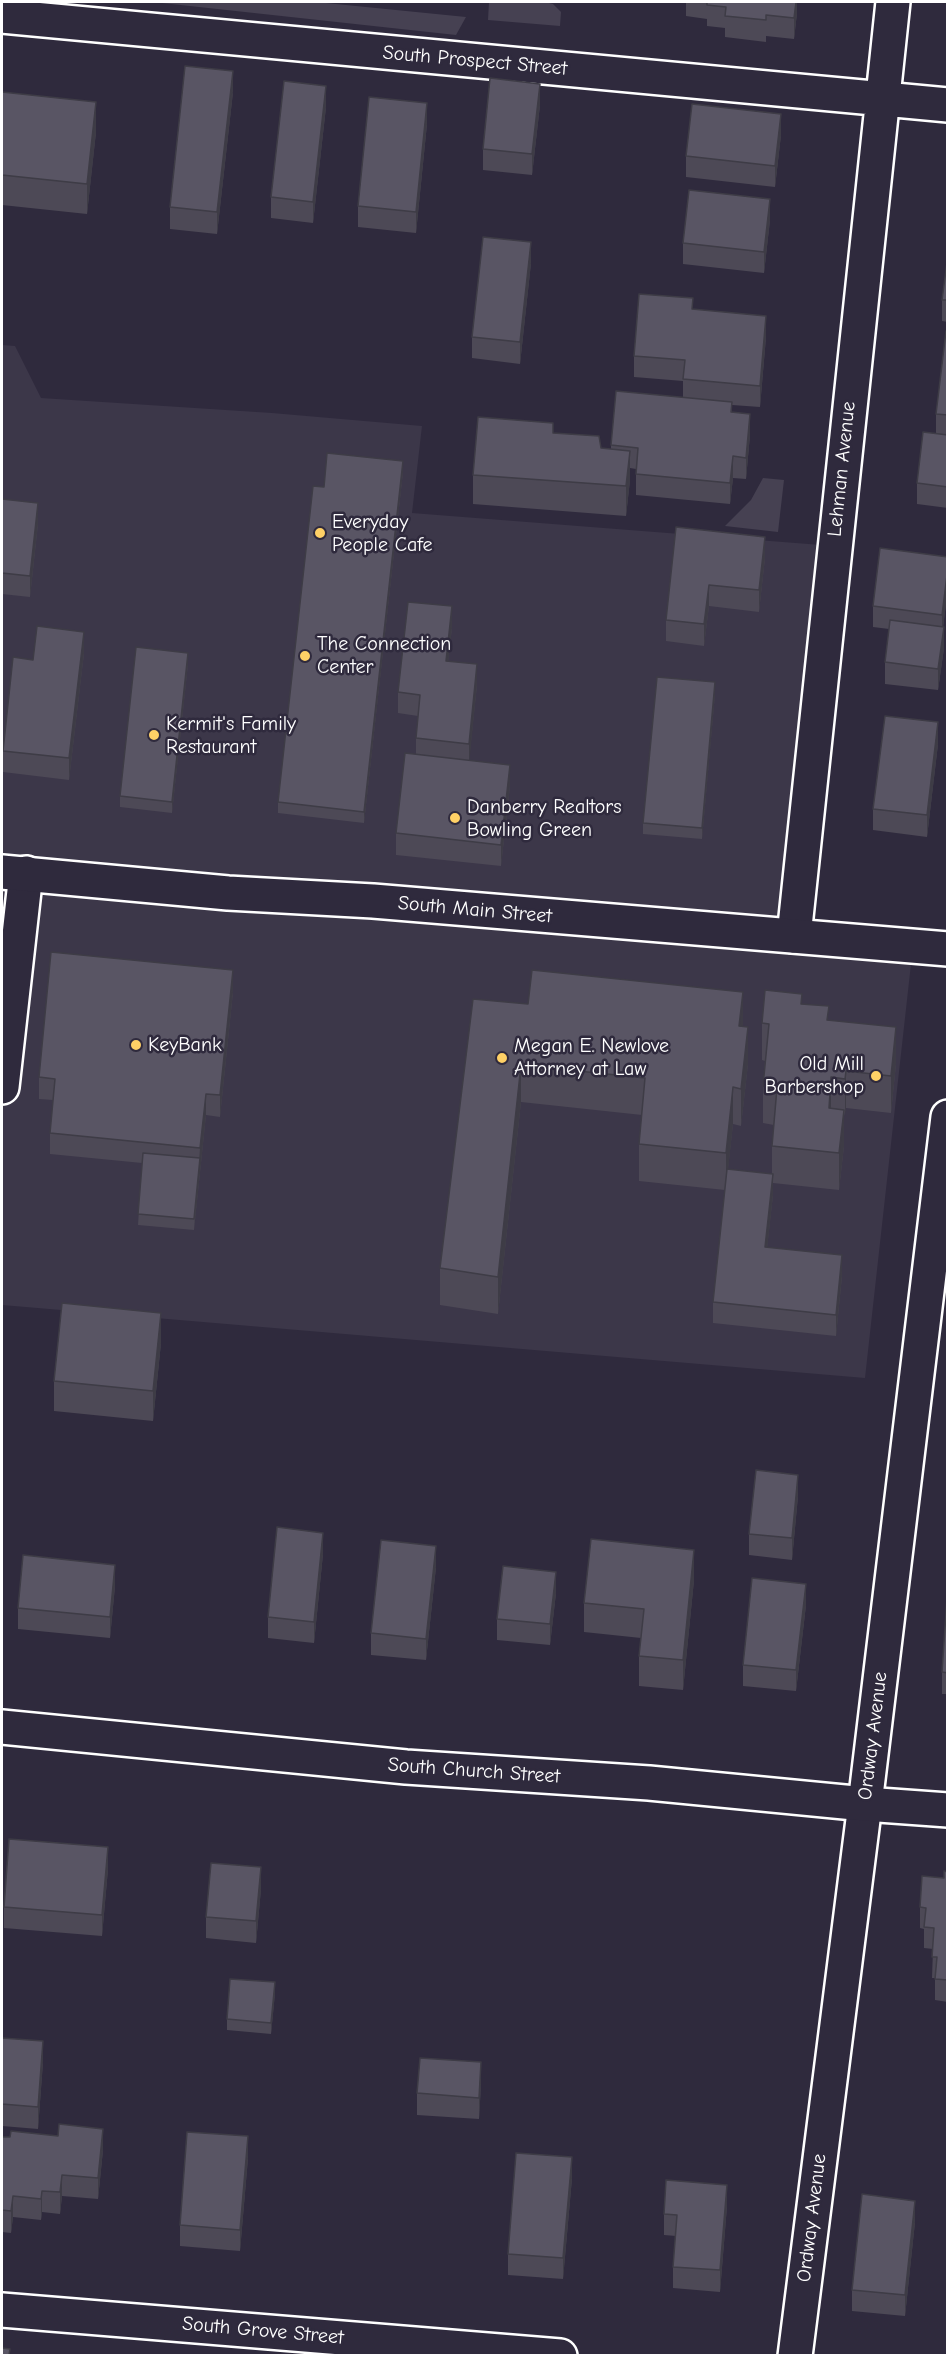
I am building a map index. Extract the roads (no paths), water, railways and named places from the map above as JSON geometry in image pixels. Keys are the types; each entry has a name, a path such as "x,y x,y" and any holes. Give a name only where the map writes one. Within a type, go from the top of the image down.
{"street":[{"name":"Lehman Avenue","path":"794,936 892,2"},
{"name":"South Prospect Street","path":"2,16 948,105"},
{"name":"South Main Street","path":"14,872 228,893 362,900 948,949"},
{"path":"2,1087 14,872"},
{"name":"Ordway Avenue","path":"795,2355 865,1804 948,1117"},
{"name":"South Church Street","path":"2,1727 406,1767 649,1783 948,1810"},
{"name":"South Grove Street","path":"2,2310 560,2355"}],"place":[{"name":"Everyday People Cafe","path":"320,533"},
{"name":"The Connection Center","path":"305,656"},
{"name":"Kermit's Family Restaurant","path":"154,735"},
{"name":"Danberry Realtors Bowling Green","path":"455,818"},
{"name":"KeyBank","path":"136,1045"},
{"name":"Megan E. Newlove Attorney at Law","path":"502,1058"},
{"name":"Old Mill Barbershop","path":"876,1076"}]}
